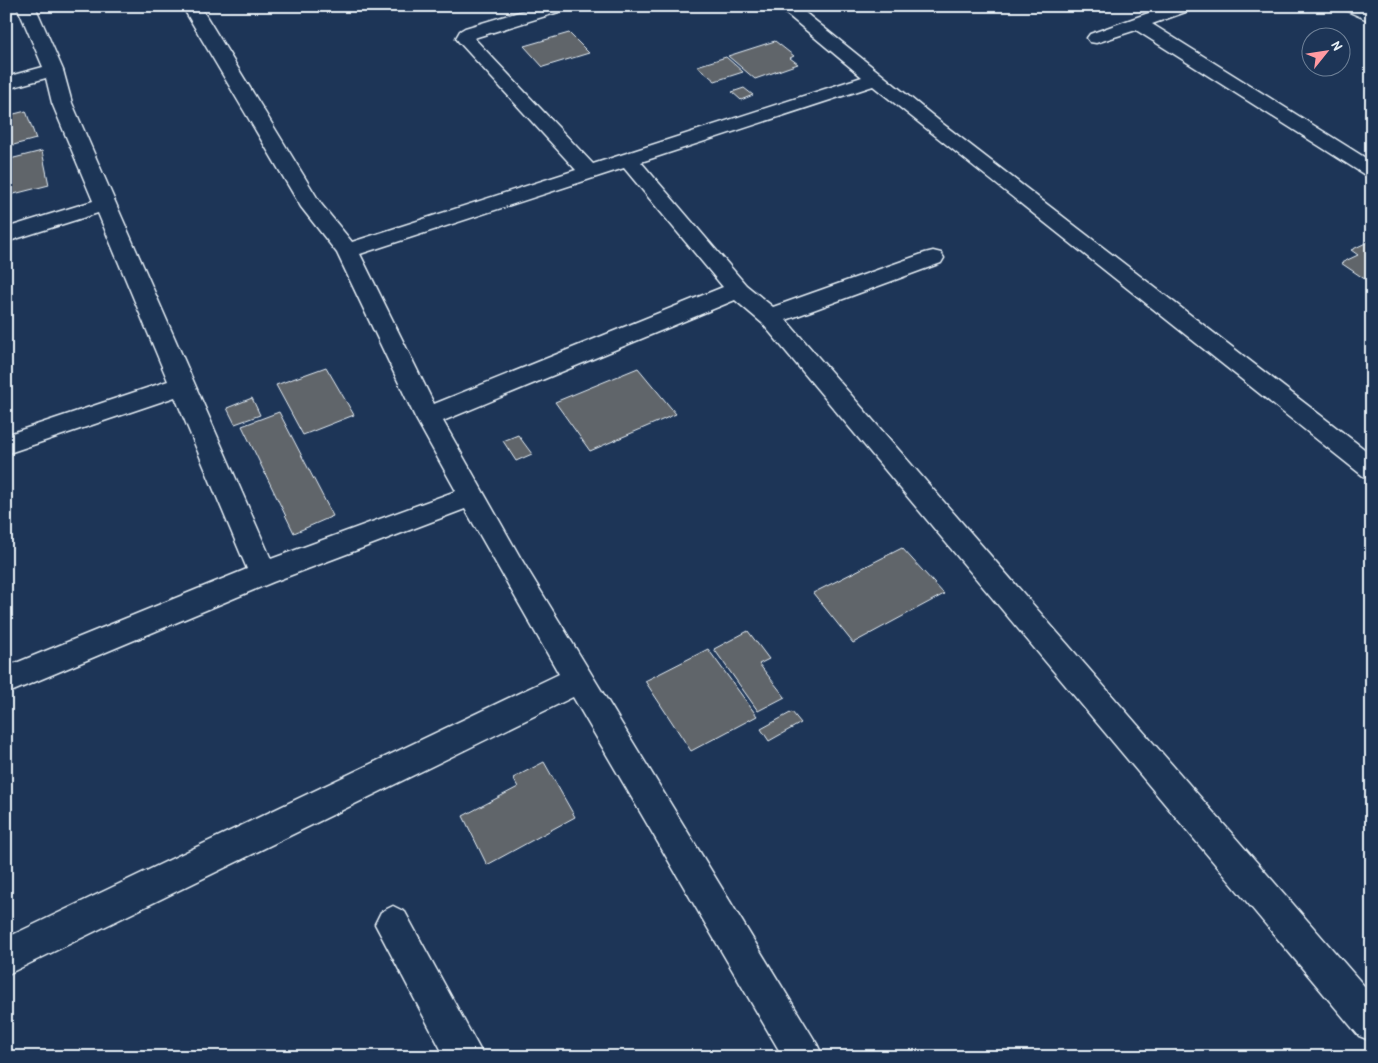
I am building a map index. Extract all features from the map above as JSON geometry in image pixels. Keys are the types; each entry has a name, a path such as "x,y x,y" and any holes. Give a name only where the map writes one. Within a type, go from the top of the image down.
{"street":[{"path":"26,6 54,70 62,103 263,574"},
{"path":"190,6 312,207 346,251 428,417 472,496 578,680 804,1057"},
{"path":"559,6 478,29 466,35 465,38 588,171"},
{"path":"786,6 1372,469"},
{"path":"1096,38 1186,6"},
{"path":"1352,6 1372,17"},
{"path":"1138,23 1372,171"},
{"path":"6,83 54,70"},
{"path":"346,251 876,79"},
{"path":"628,159 738,290 770,317 1372,1023"},
{"path":"6,234 106,204"},
{"path":"770,317 933,258"},
{"path":"428,417 738,290"},
{"path":"6,446 182,386"},
{"path":"6,681 263,574 472,496"},
{"path":"6,957 578,680"},
{"path":"393,924 457,1054"}],"building":[{"path":"569,33 589,53 543,67 524,46"},
{"path":"775,41 794,56 790,58 798,64 755,79 728,56"},
{"path":"726,57 743,72 715,81 697,66"},
{"path":"744,88 753,95 741,100 732,92"},
{"path":"26,111 36,139 6,147 6,116"},
{"path":"42,151 49,185 6,196 6,160"},
{"path":"1372,240 1372,284 1341,263 1358,255 1351,250"},
{"path":"326,367 354,415 303,435 276,385"},
{"path":"638,368 676,414 590,451 555,402"},
{"path":"252,398 260,415 235,424 227,408"},
{"path":"279,412 333,516 294,533 242,426"},
{"path":"518,435 532,454 516,461 503,441"},
{"path":"902,548 944,594 853,643 813,593"},
{"path":"748,631 769,659 759,664 785,697 758,711 714,649"},
{"path":"708,649 757,716 691,751 645,681"},
{"path":"792,712 801,723 769,741 761,729"},
{"path":"544,762 575,817 487,865 463,816 518,787 513,778"}]}
